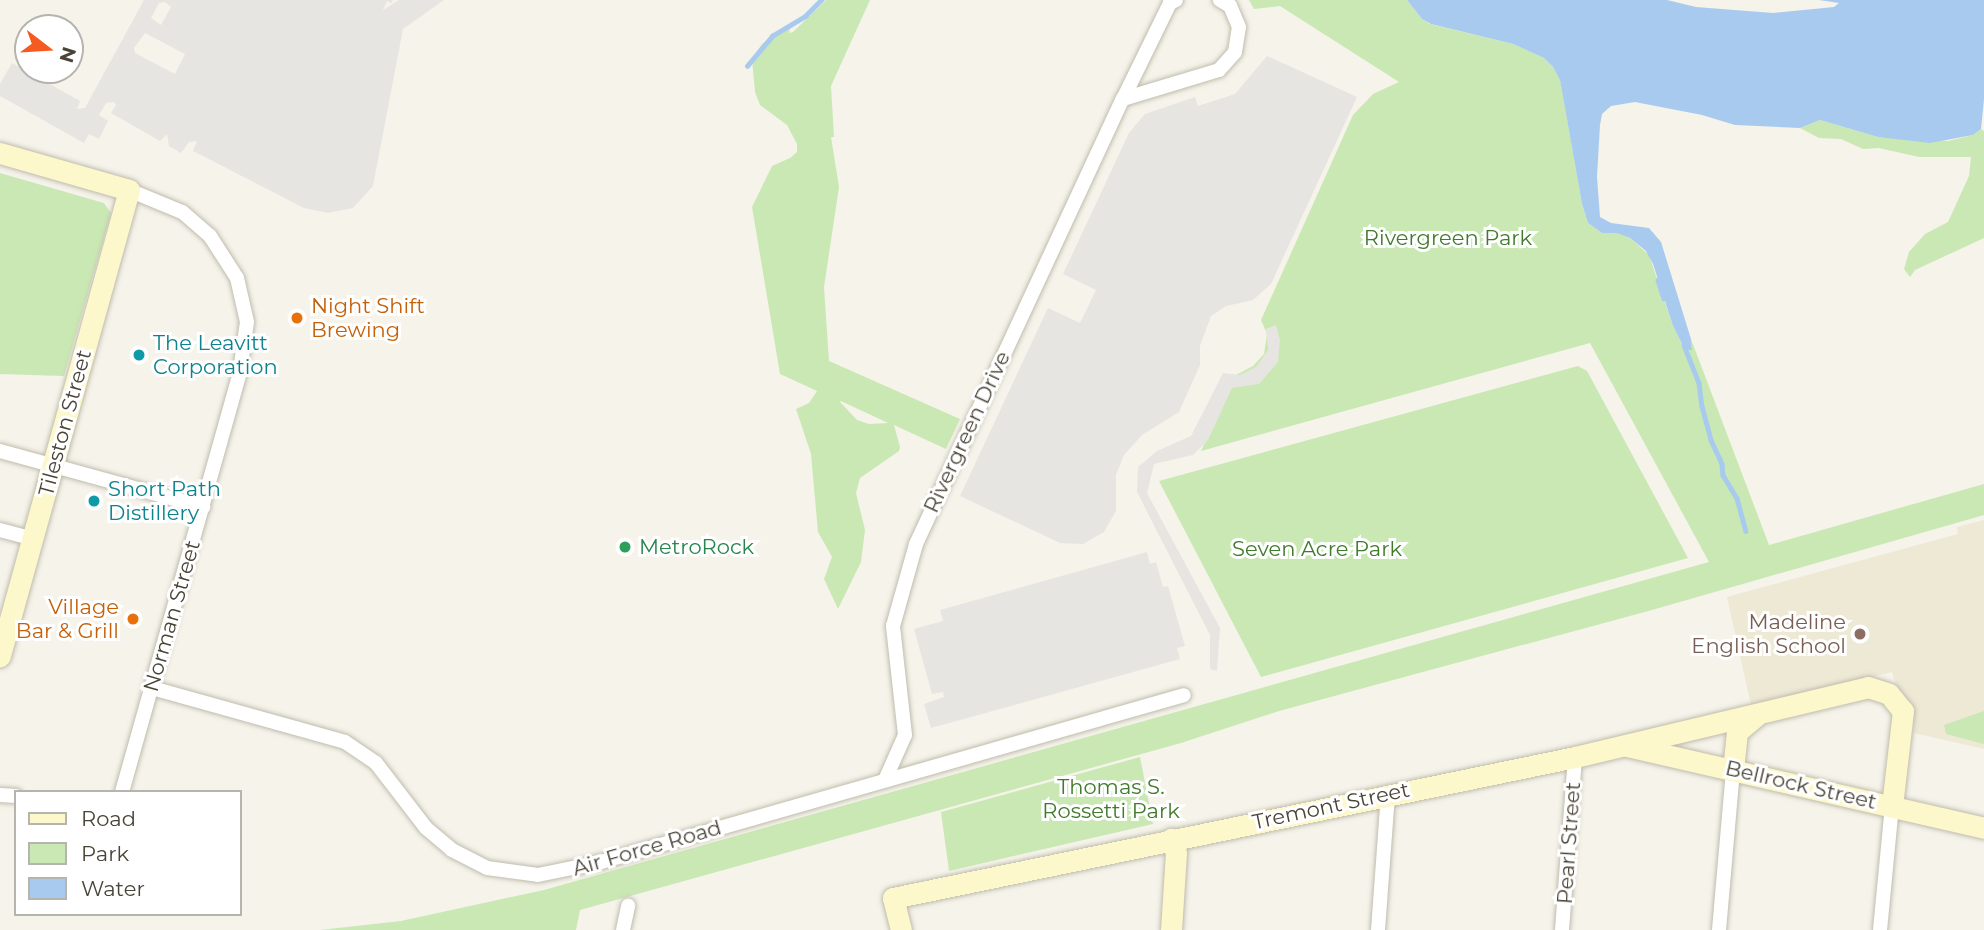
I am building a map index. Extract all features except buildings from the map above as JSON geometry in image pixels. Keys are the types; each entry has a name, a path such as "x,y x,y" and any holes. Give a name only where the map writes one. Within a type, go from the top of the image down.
{"street":[{"name":"Rivergreen Drive","path":"885,780 905,735 893,626 916,544 1123,99 1170,3 1176,0"},
{"path":"1123,99 1219,70 1235,52 1239,27 1230,6 1220,0"},
{"path":"0,153 129,190"},
{"name":"Norman Street","path":"123,790 243,359 247,322 237,278 210,236 182,212 129,190"},
{"name":"Tileston Street","path":"0,656 129,190"},
{"path":"0,451 203,507"},
{"path":"0,530 33,538"},
{"name":"Tremont Street","path":"901,930 893,898 1575,757 1868,687 1881,689 1896,699 1903,711 1892,806"},
{"name":"Air Force Road","path":"152,688 345,742 376,763 439,840 468,860 516,874 565,872 1184,695"},
{"name":"Tremont Street","path":"1733,770 1737,732 1749,720 1769,710"},
{"name":"Bellrock Street","path":"1618,746 1639,747 1984,828"},
{"name":"Pearl Street","path":"1562,930 1575,757"},
{"path":"1719,930 1733,770"},
{"path":"1378,930 1388,794"},
{"path":"1880,930 1892,806"},
{"path":"1171,839 1176,853 1171,930"},
{"path":"623,930 628,906"}],"shaded area":[{"path":"144,0 393,0 391,3 387,1 383,10 399,0 444,0 403,29 373,186 353,208 328,213 304,208 193,151 197,141 189,142 181,153 169,146 167,134 160,141 111,113 116,105 114,102 106,103 99,115 108,121 99,139 89,134 84,143 0,96 0,84 12,63 14,84 50,84 80,101 77,109 85,108","holes":["165,2 171,7 161,25 151,18 159,3","145,33 185,54 175,74 135,53 134,48"]},
{"path":"1267,56 1357,97 1271,284 1253,300 1226,306 1211,316 1200,346 1200,365 1179,412 1142,435 1124,455 1116,475 1116,511 1104,532 1083,544 1060,543 960,496 1048,308 1080,323 1096,290 1063,274 1129,133 1145,114 1195,97 1198,106 1235,94"},
{"path":"1276,325 1280,340 1278,362 1259,384 1232,388 1208,440 1193,455 1154,464 1147,493 1220,628 1217,671 1210,669 1210,635 1137,492 1138,467 1157,451 1191,436 1223,373 1240,375 1256,367 1268,350 1266,329"},
{"name":"Madeline English School","path":"1984,520 1984,749 1914,733 1912,706 1896,686 1892,672 1751,705 1727,597 1958,534 1957,527"},
{"path":"1147,552 1150,564 1156,562 1163,587 1168,586 1185,646 1177,648 1180,659 931,728 924,704 944,697 943,692 932,694 914,629 943,621 940,610"}],"green space":[{"path":"826,0 870,0 831,86 834,137 831,137 839,187 824,287 829,361 960,419 946,449 894,425 899,451 860,478 856,493 865,530 861,562 838,609 824,579 832,557 818,532 811,454 796,409 809,403 817,391 780,374 752,207 772,166 797,152 797,144 787,125 760,105 755,92 752,59 762,44 779,31 790,29 789,33","holes":["841,401 888,423 869,424 857,420"]},
{"name":"Rivergreen Park","path":"1249,0 1407,0 1422,19 1430,24 1513,44 1544,58 1553,67 1560,79 1582,204 1588,223 1602,233 1616,232 1630,238 1649,255 1673,326 1683,346 1689,350 1692,350 1691,339 1769,545 1984,484 1984,515 1652,610 1279,711 1181,743 580,910 576,930 320,930 401,921 544,890 1709,562 1590,343 1201,451 1236,375 1253,366 1264,354 1267,334 1261,320 1353,115 1373,94 1399,82 1280,6 1254,9"},
{"path":"1820,120 1878,137 1948,141 1973,135 1981,129 1984,131 1984,238 1915,270 1910,277 1904,269 1909,252 1925,234 1948,222 1969,176 1971,157 1919,157 1879,148 1863,149 1841,139 1819,138 1800,128"},
{"path":"0,173 104,203 111,213 64,376 0,374"},
{"name":"Seven Acre Park","path":"1578,366 1587,371 1688,558 1261,677 1159,481"},
{"path":"1984,711 1984,744 1946,734 1944,725"},
{"name":"Thomas S. Rossetti Park","path":"1140,757 1153,824 949,871 941,812"}],"water":[{"path":"1407,0 1667,0 1696,7 1773,13 1834,7 1839,3 1819,0 1984,0 1984,99 1981,129 1973,135 1930,143 1878,137 1820,120 1800,128 1735,125 1702,115 1635,102 1611,106 1602,114 1600,125 1597,177 1600,217 1611,223 1649,228 1661,242 1691,339 1692,350 1689,350 1683,346 1673,326 1653,264 1646,251 1630,238 1617,233 1602,233 1588,223 1582,204 1560,80 1553,67 1544,58 1513,44 1431,24 1422,19"}],"waterway":[{"path":"747,66 772,36 805,16 821,0"},
{"path":"1658,280 1664,298"},
{"path":"1684,345 1699,383 1711,440 1722,464 1723,475 1737,498 1746,531"}],"place":[{"name":"Night Shift Brewing","path":"297,318"},
{"name":"The Leavitt Corporation","path":"139,355"},
{"name":"Short Path Distillery","path":"94,501"},
{"name":"MetroRock","path":"625,547"},
{"name":"Village Bar & Grill","path":"133,619"},
{"name":"Madeline English School","path":"1860,634"}]}
